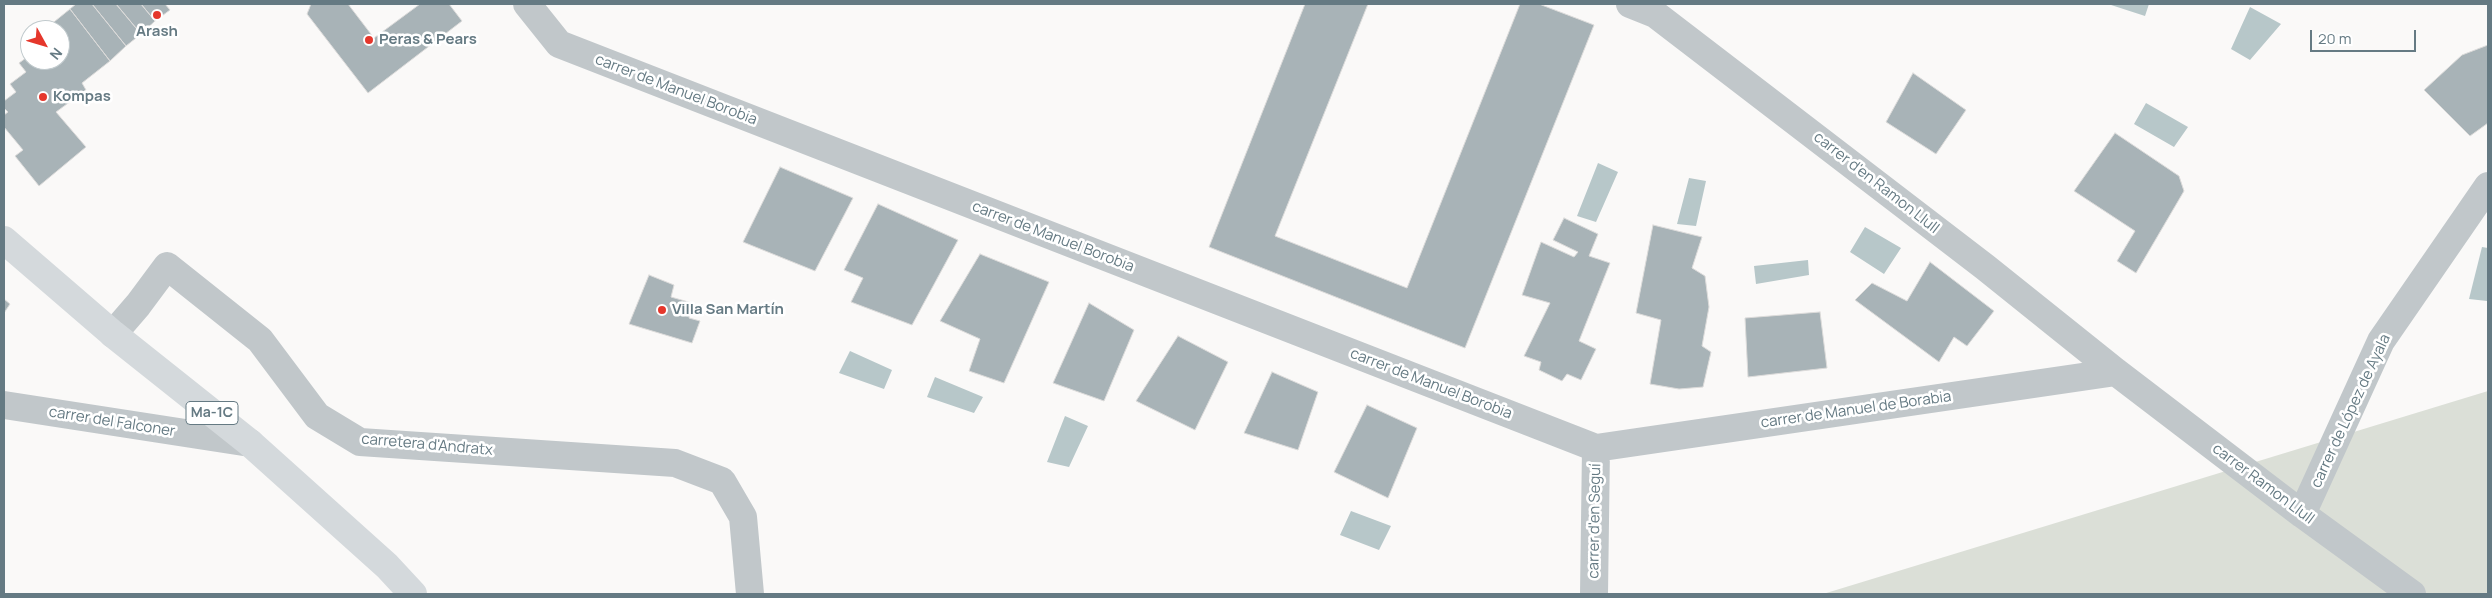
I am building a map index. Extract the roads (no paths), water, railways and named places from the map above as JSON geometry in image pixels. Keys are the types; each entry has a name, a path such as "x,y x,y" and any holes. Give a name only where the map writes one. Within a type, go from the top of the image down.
{"main road":[{"name":"Ma-1C","path":"4,240 113,334 250,443 387,566 413,594"}],"street":[{"name":"carrer de Manuel Borobia","path":"526,4 559,44 1596,448"},
{"name":"carrer d'en Ramon Llull","path":"1630,4 1655,14 1985,267 2116,372"},
{"name":"carrer de López de Ayala","path":"2302,514 2381,341 2488,186"},
{"name":"carretera d'Andratx","path":"113,334 138,305 167,266 260,340 316,416 360,442 675,462 722,481 743,517 750,594"},
{"name":"carrer de Manuel de Borabia","path":"1596,448 2116,372"},
{"name":"carrer Ramon Llull","path":"2116,372 2302,514 2412,594"},
{"name":"carrer del Falconer","path":"4,405 250,443"},
{"name":"carrer d'en Seguí","path":"1594,594 1596,448"}],"place":[{"name":"Arash","path":"157,15"},
{"name":"Peras & Pears","path":"369,40"},
{"name":"Kompas","path":"43,97"},
{"name":"Villa San Martín","path":"662,310"}]}
